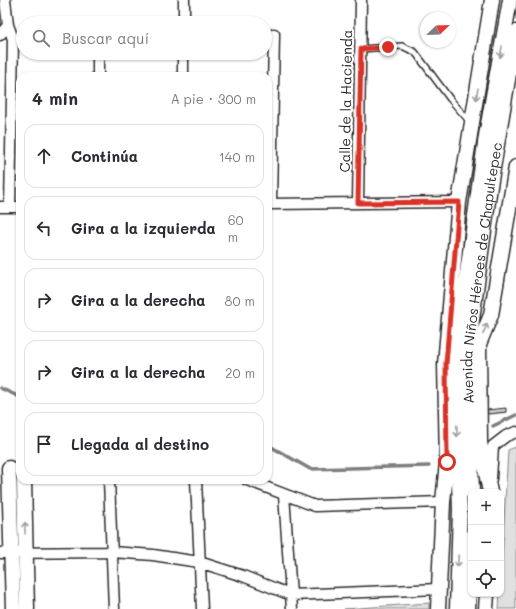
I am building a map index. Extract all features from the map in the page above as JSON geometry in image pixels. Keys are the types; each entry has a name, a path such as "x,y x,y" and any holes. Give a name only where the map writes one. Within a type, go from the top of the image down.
{"street":[{"path":"5,0 8,25 13,39 10,207"},
{"path":"184,0 184,16"},
{"name":"Calle de la Hacienda","path":"358,203 361,0"},
{"path":"438,609 447,462 446,364 459,202 492,0"},
{"name":"Avenida Niños Héroes de Chapultepec","path":"457,609 460,510 455,361 486,136 510,0"},
{"path":"0,36 8,25"},
{"name":"Avenida Niños Héroes de Chapultepec","path":"472,489 467,357 490,186 516,32"},
{"path":"272,119 274,34"},
{"path":"98,60 98,72"},
{"path":"183,60 183,72"},
{"path":"489,489 480,443 479,344 491,315 516,167"},
{"path":"272,204 459,202"},
{"path":"490,489 493,446 506,436 516,432"},
{"path":"10,468 6,553 12,609"},
{"path":"24,484 27,609"},
{"path":"109,484 114,609"},
{"path":"196,484 202,609"},
{"path":"257,484 315,506 444,502"},
{"path":"284,495 292,609"},
{"path":"6,553 112,552 153,555 199,562 243,576 291,595 439,590"},
{"path":"468,609 470,561"},
{"path":"486,597 486,609"}],"lane":[{"path":"361,49 402,46 415,52 450,99 472,124"}],"green space":[{"path":"516,447 516,609 499,609 500,597 504,597 504,521 508,450"},
{"path":"429,603 429,609 344,609"}],"building":[{"path":"506,408 506,412 488,414 487,410"}],"waterway":[{"path":"0,388 16,395"},
{"path":"493,426 516,415"},
{"path":"272,447 310,469 429,466"}],"route":[{"path":"388,47 361,49 358,203 459,202 446,364 447,462"}]}
